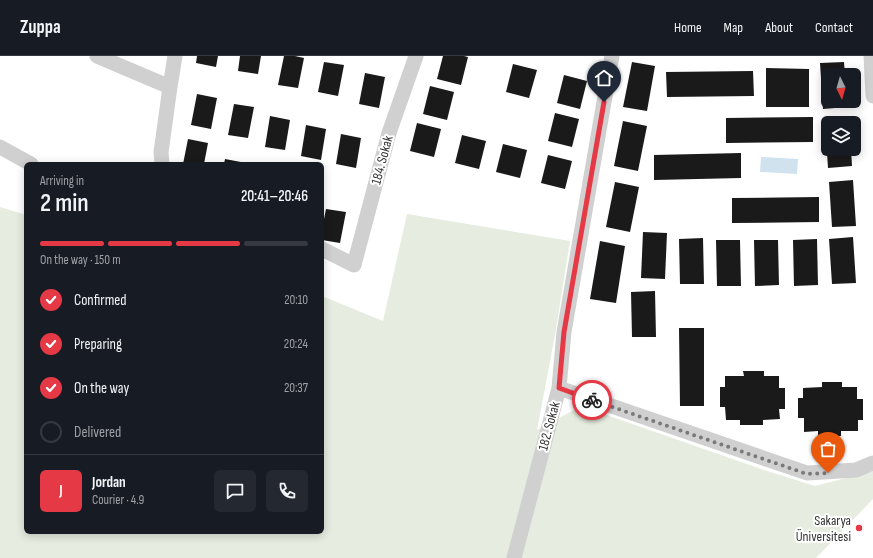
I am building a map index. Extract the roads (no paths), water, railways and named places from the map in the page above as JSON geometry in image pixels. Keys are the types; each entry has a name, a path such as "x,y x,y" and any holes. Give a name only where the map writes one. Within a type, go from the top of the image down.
{"street":[{"path":"97,56 170,87"},
{"path":"162,162 161,152 175,56"},
{"name":"184. Sokak","path":"324,250 354,265 389,133 416,56"},
{"name":"182. Sokak","path":"514,558 559,388 564,332 612,56"},
{"path":"871,56 873,96"},
{"path":"0,147 27,162"},
{"path":"559,388 807,474 856,470 873,463"}],"water":[{"path":"761,157 798,159 797,174 760,172"}],"place":[{"name":"Sakarya Üniversitesi","path":"859,528"}]}
